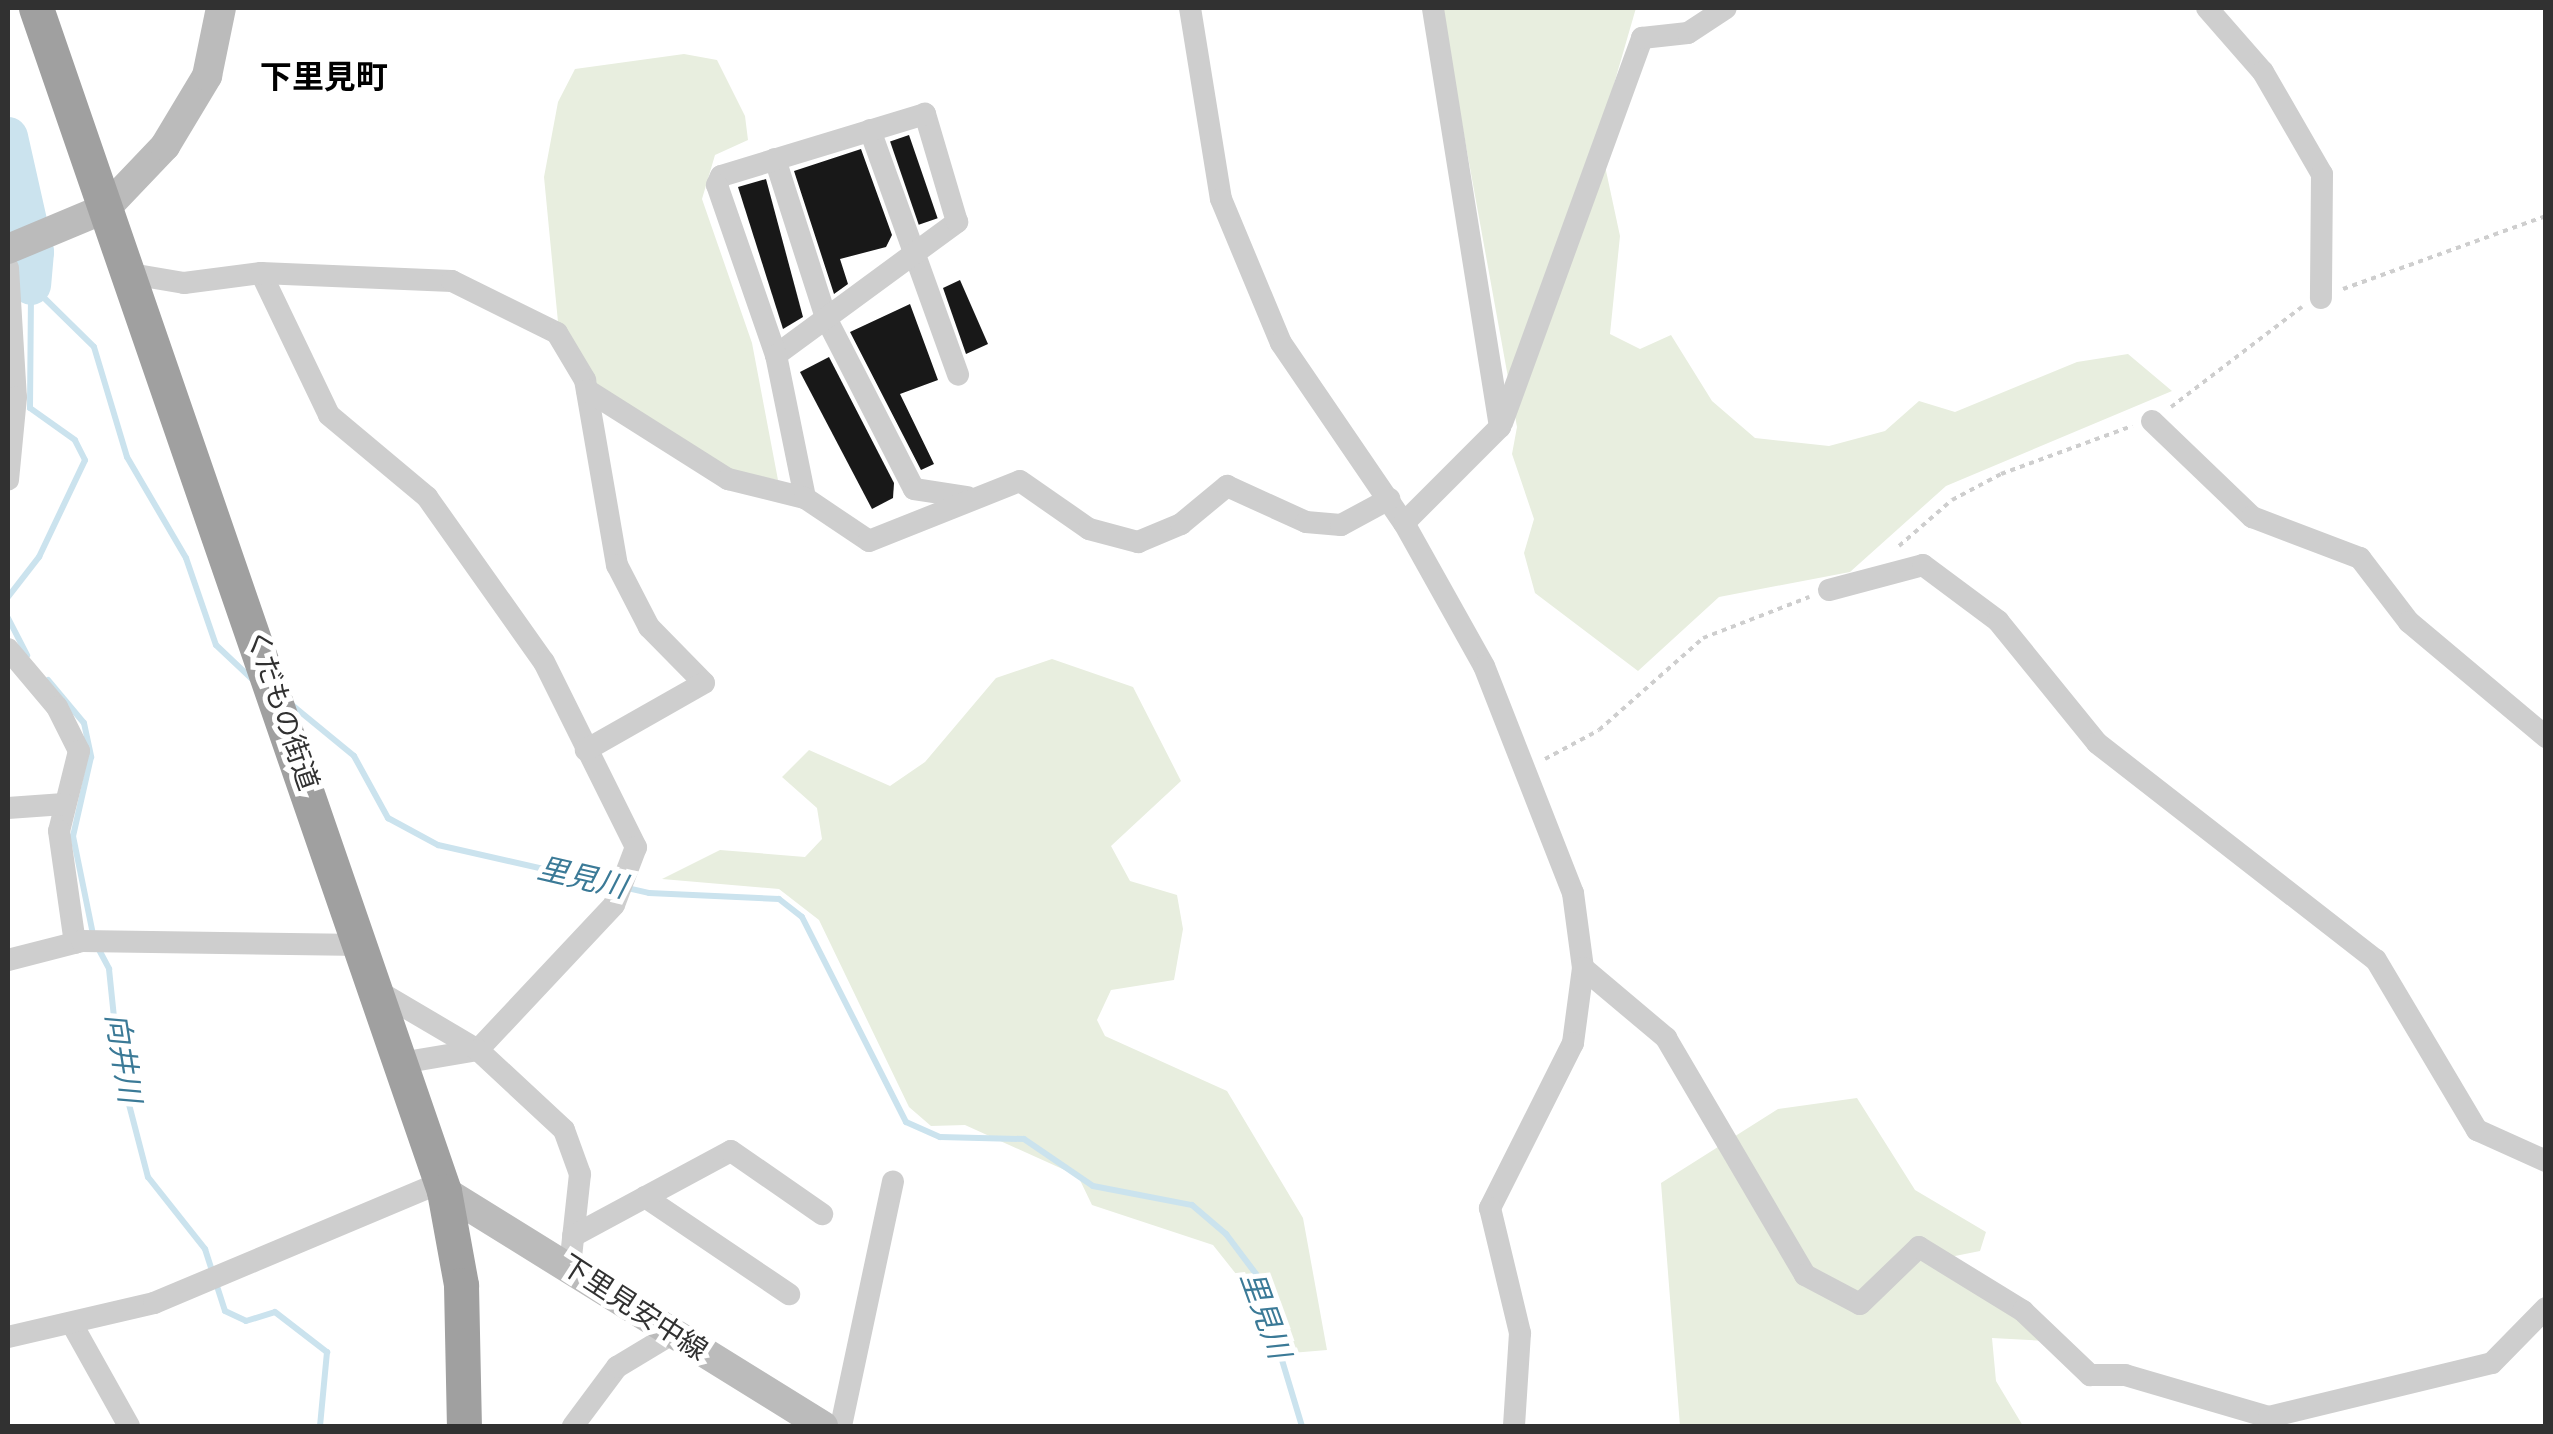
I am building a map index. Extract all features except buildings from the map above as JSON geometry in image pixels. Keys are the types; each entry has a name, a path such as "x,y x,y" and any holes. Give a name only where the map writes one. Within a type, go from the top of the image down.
{"highway":[{"name":"くだもの街道","path":"36,8 280,704 444,1191 460,1285 464,1426"}],"main road":[{"path":"9,255 106,208 194,106 220,8"},
{"name":"下里見安中線","path":"444,1191 570,1266 670,1335 824,1426"}],"street":[{"path":"1190,8 1221,199 1281,344 1404,523 1530,765 1572,892 1583,968 1563,1076 1490,1208 1520,1333 1514,1426"},
{"path":"1432,8 1500,427"},
{"path":"1404,523 1500,427 1642,38 1688,33 1726,8"},
{"path":"2207,8 2263,72 2322,174 2328,238 2321,298"},
{"path":"776,355 957,222 924,114 776,159 717,185 776,355 806,498"},
{"path":"870,130 958,375"},
{"path":"776,159 826,318 914,489 967,497"},
{"path":"8,480 16,397 9,255"},
{"path":"260,273 329,415 427,497 544,662 586,750 634,831 631,866 614,905 478,1050 400,1063"},
{"path":"131,274 184,283 260,273 452,280 557,332 587,390 616,565 649,627 704,683 586,750"},
{"path":"587,390 728,479 806,498 869,541 967,497 1030,483 1089,529 1138,542 1181,524 1227,486 1306,522 1341,525 1389,499"},
{"path":"2152,421 2252,517 2360,558 2409,622 2546,737"},
{"path":"1829,590 1923,565 1998,621 2097,743 2376,960 2476,1130 2546,1161"},
{"path":"8,649 57,707 79,751 59,831 75,943"},
{"path":"8,808 64,804"},
{"path":"8,960 75,943 362,945"},
{"path":"1583,968 1666,1038 1806,1276 1860,1304 1919,1247 2024,1312 2090,1376 2125,1374 2269,1417 2492,1364 2546,1308"},
{"path":"376,990 478,1050 564,1130 580,1174 570,1266"},
{"path":"573,1236 730,1151 822,1214"},
{"path":"841,1426 892,1180"},
{"path":"8,1337 72,1324 206,1285 430,1187 444,1191"},
{"path":"645,1197 790,1294"},
{"path":"72,1324 129,1426"},
{"path":"574,1426 617,1367 670,1335"}],"path":[{"path":"1890,556 1952,500 2002,474 2152,421 2259,332 2321,298 2546,216"},
{"path":"1530,765 1599,730 1703,638 1829,590"}],"green space":[{"path":"1441,8 1636,8 1614,84 1605,166 1620,236 1610,334 1640,349 1671,335 1712,401 1755,438 1829,446 1885,431 1919,401 1955,412 2077,362 2128,354 2172,391 1946,486 1850,572 1719,597 1638,671 1535,593 1524,553 1534,519 1512,454 1517,427"},
{"path":"684,54 717,60 745,116 748,140 715,155 702,199 752,343 778,480 724,470 597,385 558,322 544,177 558,102 575,69"},
{"path":"1052,659 1133,687 1181,781 1111,846 1130,881 1177,895 1183,929 1174,980 1111,990 1097,1020 1105,1036 1227,1091 1303,1218 1327,1350 1267,1355 1240,1279 1213,1245 1092,1205 1078,1176 965,1125 931,1126 909,1107 819,920 779,889 662,879 720,850 805,857 822,839 817,808 782,777 809,750 890,786 925,762 996,678"},
{"path":"1857,1098 1915,1190 1986,1232 1980,1251 1940,1259 2046,1341 1992,1338 1996,1381 2023,1426 1680,1426 1661,1183 1778,1109"}],"waterway":[{"name":"里見川","path":"8,137 34,252 31,285"},
{"name":"里見川","path":"31,285 94,347 127,457 186,558 216,645 252,679"},
{"name":"向井川","path":"8,597 39,557 85,460 75,440 30,408 31,286"},
{"name":"向井川","path":"8,618 27,655"},
{"name":"向井川","path":"48,680 84,723 91,757 73,836 93,934"},
{"name":"里見川","path":"292,705 354,756 388,818 438,845 649,893 779,899 802,917 906,1122 940,1137 1024,1139 1093,1186 1192,1205 1226,1234 1256,1274 1302,1426"},
{"name":"向井川","path":"97,946 109,969 119,1066 148,1177 205,1249 225,1311 246,1321 275,1312 327,1352 320,1426"}],"district":[{"name":"下里見町","path":"324,77"}]}
